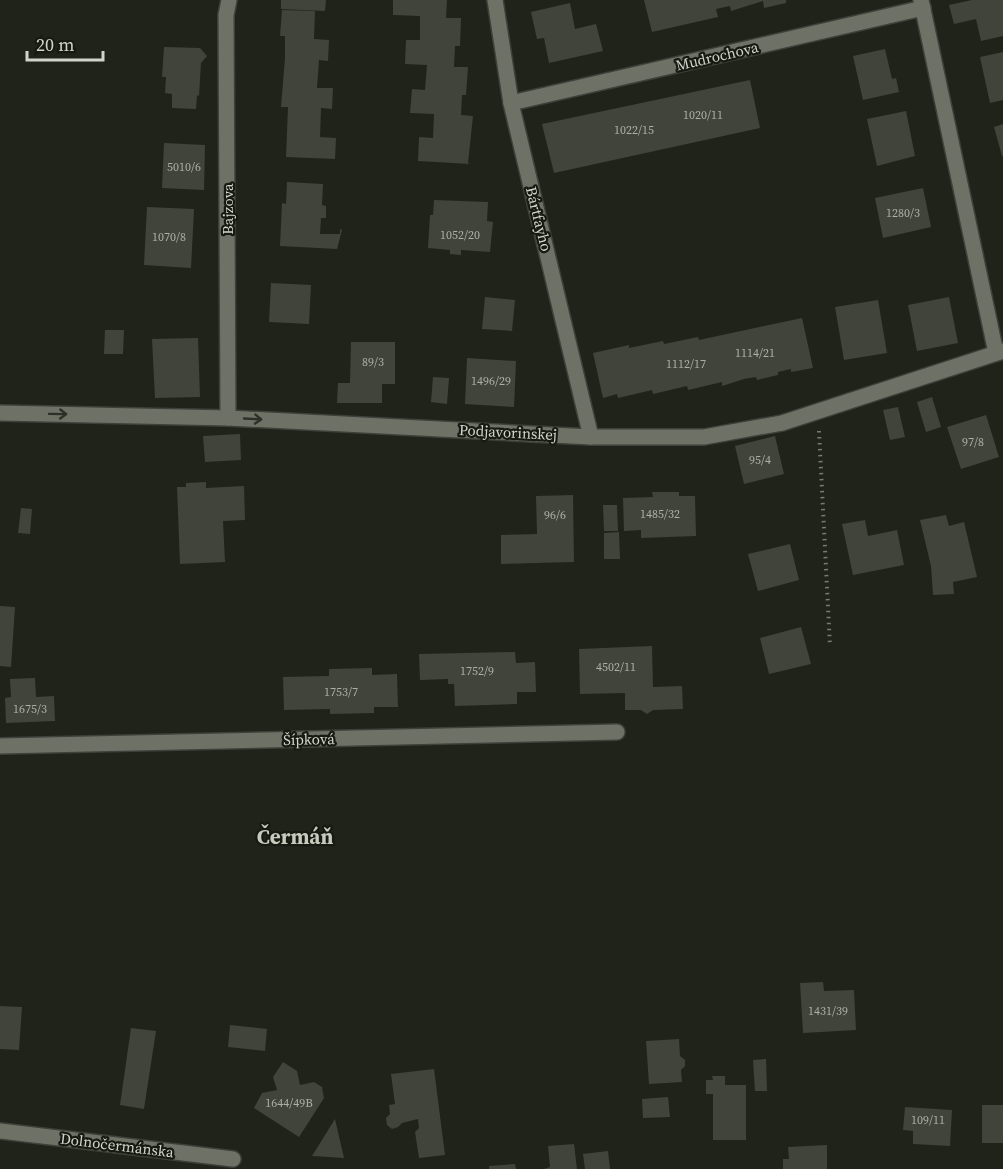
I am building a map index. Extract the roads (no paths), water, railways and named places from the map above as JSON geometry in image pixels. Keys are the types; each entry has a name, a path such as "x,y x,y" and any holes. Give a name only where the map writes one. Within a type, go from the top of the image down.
{"street":[{"name":"Bajzova","path":"228,418 226,15 229,0"},
{"name":"Bártfayho","path":"495,0 511,103 591,437"},
{"name":"Mudrochova","path":"511,103 922,4 999,352"},
{"name":"Podjavorinskej","path":"0,413 228,418 591,437 704,437 782,423 999,352"},
{"name":"Šípková","path":"0,746 617,732"},
{"name":"Dolnočermánska","path":"0,1131 233,1159"}],"district":[{"name":"Čermáň","path":"295,836"}]}
